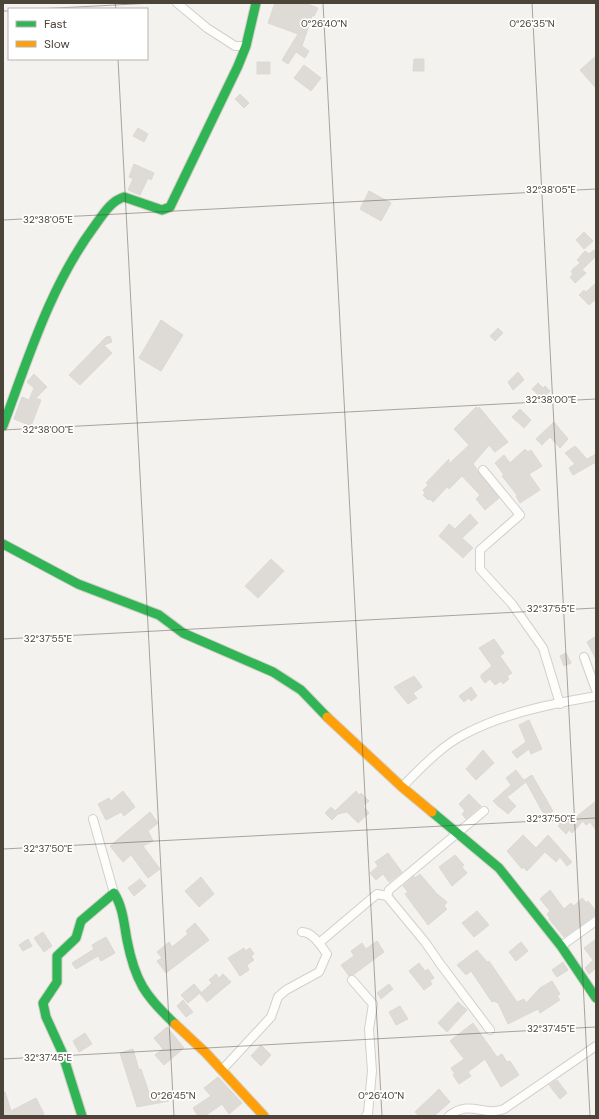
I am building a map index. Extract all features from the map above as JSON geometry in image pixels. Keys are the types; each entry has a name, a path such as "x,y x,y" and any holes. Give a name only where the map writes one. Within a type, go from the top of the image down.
{"street":[{"path":"177,3 207,28 235,46 246,46"},
{"path":"3,426 50,301 72,256 100,217 113,201 119,198 131,198 162,210 170,208 235,73 246,46 256,3"},
{"path":"483,470 520,515 480,550 480,569 512,604 542,648 560,704"},
{"path":"3,544 78,584 159,615 183,633 273,672 301,690 333,723 402,787 456,834 499,868 560,946 596,998"},
{"path":"584,657 596,690"},
{"path":"402,787 433,757 464,734 513,713 596,696"},
{"path":"387,896 389,890 484,811"},
{"path":"93,819 114,893 120,903 131,959 137,978 143,990 159,1009 222,1070 264,1116"},
{"path":"82,1116 62,1052 46,1017 43,1003 57,982 57,956 76,938 81,921 114,893"},
{"path":"319,943 377,894 387,896 426,942 441,965 490,1030"},
{"path":"560,946 596,921"},
{"path":"222,1070 271,1017 278,997 286,990 319,972 327,954 319,943 307,932 302,932"},
{"path":"352,980 373,1004 369,1029 372,1071 368,1114 366,1116"},
{"path":"449,1116 460,1108 490,1111 504,1109 596,1046"}],"building":[{"path":"275,3 305,3 318,8 314,16 312,16 302,46 309,51 305,58 296,52 288,64 282,60 298,34 268,23"},
{"path":"596,56 596,88 580,70"},
{"path":"414,59 424,59 424,71 413,71"},
{"path":"257,62 270,62 270,74 257,74"},
{"path":"304,65 321,78 311,91 294,78"},
{"path":"240,94 249,103 244,108 235,99"},
{"path":"138,128 148,134 144,142 133,136"},
{"path":"134,164 154,173 151,180 148,178 140,195 128,190 133,179 129,177"},
{"path":"369,191 391,203 381,221 360,209"},
{"path":"584,232 593,241 584,249 576,240"},
{"path":"594,250 596,256 582,270 586,273 575,283 570,277 573,274 571,272 573,269 580,263 577,260 585,251 589,254"},
{"path":"596,283 596,299 589,305 579,295 584,290 586,292"},
{"path":"161,320 183,335 161,371 139,358"},
{"path":"498,328 503,333 495,341 490,336"},
{"path":"110,336 112,342 104,345 112,353 80,385 69,375 106,337"},
{"path":"518,372 524,380 513,390 508,382"},
{"path":"34,374 47,387 36,398 41,400 31,426 14,419 22,397 29,400 34,388 27,382"},
{"path":"538,383 543,388 545,386 550,391 543,399 532,389"},
{"path":"476,407 478,409 479,407 508,442 495,452 489,445 473,464 499,498 485,510 476,499 480,495 462,476 449,489 447,487 433,502 430,499 428,500 423,495 425,493 423,490 428,485 426,483 449,459 449,464 469,445 454,429"},
{"path":"520,409 531,420 524,428 512,417"},
{"path":"554,422 568,439 560,448 550,437 542,445 536,439"},
{"path":"575,446 587,459 596,454 596,462 573,475 569,468 575,464 565,453"},
{"path":"525,449 528,452 531,450 542,466 529,474 540,490 520,503 516,496 517,495 502,476 504,475 495,463 504,455 510,463"},
{"path":"470,514 478,523 462,538 473,548 463,558 439,536 449,524 455,529"},
{"path":"271,559 284,571 258,598 245,586"},
{"path":"596,636 596,659 587,642"},
{"path":"494,639 504,653 500,656 512,673 507,676 509,679 503,684 501,681 495,685 490,679 485,683 481,678 481,675 492,666 479,648"},
{"path":"566,653 571,663 564,666 560,656"},
{"path":"414,676 422,687 413,693 417,698 408,704 394,687"},
{"path":"471,687 477,696 471,701 469,698 464,702 459,696"},
{"path":"529,720 542,749 531,754 529,749 517,758 512,752 526,742 519,725"},
{"path":"483,750 494,763 476,780 466,769"},
{"path":"516,770 525,782 524,780 532,775 553,811 546,815 542,811 526,782 507,797 516,806 508,814 493,801 511,785 506,778"},
{"path":"123,791 135,807 124,816 121,812 106,820 98,804 109,798 111,801"},
{"path":"356,791 359,795 361,793 369,801 363,806 369,813 358,823 347,812 338,814 332,820 325,813 331,807 335,811"},
{"path":"469,794 481,806 466,819 462,814 465,811 459,804"},
{"path":"596,801 596,830 590,822 586,825 583,821 572,833 569,830 566,834 558,826 560,824 557,821 562,816 571,821"},
{"path":"150,812 158,823 148,831 153,841 143,846 160,869 148,878 131,855 123,862 110,846"},
{"path":"523,835 536,848 548,835 572,862 567,866 560,857 556,862 545,852 527,871 523,867 522,869 507,851"},
{"path":"388,853 402,872 389,882 383,874 376,880 370,873 378,866 375,862"},
{"path":"455,855 464,865 462,867 467,873 452,886 439,867"},
{"path":"420,874 437,894 447,902 444,906 447,909 428,925 405,894 408,892 403,886 414,876 415,878"},
{"path":"201,877 214,894 199,907 185,891"},
{"path":"140,879 146,886 134,896 128,888"},
{"path":"550,890 564,909 571,903 574,906 582,898 587,903 588,901 596,911 596,914 564,937 549,919 550,918 547,914 550,911 540,899"},
{"path":"477,911 489,925 474,937 462,923"},
{"path":"195,923 209,940 166,973 157,961 162,958 157,952 169,942 172,947 188,934 186,931"},
{"path":"43,932 52,946 44,952 34,938"},
{"path":"106,937 115,953 101,961 98,956 76,969 72,963 94,949 92,945"},
{"path":"28,939 32,946 23,951 19,945"},
{"path":"596,939 596,968 589,974 585,968 593,960 584,948"},
{"path":"377,941 384,952 353,975 349,976 341,965 354,956 351,951 362,943 366,949"},
{"path":"521,942 528,951 516,961 509,952"},
{"path":"244,948 245,951 250,948 254,954 251,956 254,960 247,965 249,970 240,976 228,958"},
{"path":"477,950 487,962 489,961 517,1002 524,999 526,1003 540,988 552,981 560,994 557,996 560,1000 540,1013 538,1009 508,1024 498,1003 494,1001 492,1002 471,971 466,975 457,965"},
{"path":"563,962 568,970 557,977 552,970"},
{"path":"419,963 425,971 428,969 434,978 430,981 432,984 424,990 409,971"},
{"path":"216,974 219,978 223,974 231,982 207,1002 200,994 212,983 209,980"},
{"path":"194,984 201,992 188,1003 181,995"},
{"path":"389,984 393,989 381,999 377,993"},
{"path":"183,1000 193,1012 186,1017 177,1006"},
{"path":"458,1002 467,1010 447,1032 438,1023"},
{"path":"400,1006 408,1019 396,1025 389,1012"},
{"path":"473,1023 497,1057 502,1054 507,1062 510,1061 519,1075 501,1087 485,1059 468,1072 471,1076 459,1084 453,1075 455,1074 451,1068 464,1059 450,1041"},
{"path":"167,1027 184,1048 164,1065 155,1055 163,1049 154,1038"},
{"path":"85,1033 92,1044 79,1052 73,1041"},
{"path":"261,1045 271,1055 261,1066 251,1056"},
{"path":"133,1049 139,1070 141,1069 150,1096 167,1092 169,1101 137,1107 120,1053"},
{"path":"218,1077 242,1103 229,1114 222,1104 205,1116 198,1116 193,1108 211,1096 204,1088"},
{"path":"557,1080 567,1093 560,1099 549,1085"},
{"path":"439,1089 450,1102 434,1116 419,1116 415,1112"},
{"path":"3,1092 5,1092 11,1111 36,1098 44,1114 40,1116 3,1116"}],"traffic: fast":[{"path":"3,426 42,321 66,271 80,247 105,212 115,201 124,197 162,210 170,207 238,66 246,46 256,3"},
{"path":"3,544 78,584 159,615 183,633 273,672 301,690 327,717"},
{"path":"432,812 499,868 561,946 596,998"},
{"path":"82,1116 62,1052 46,1017 43,1003 57,982 57,956 76,938 81,921 114,893 121,910 130,954 138,977 143,987 156,1005 175,1024"}],"traffic: slow":[{"path":"327,717 402,787 432,812"},
{"path":"175,1024 206,1053 264,1116"}]}
